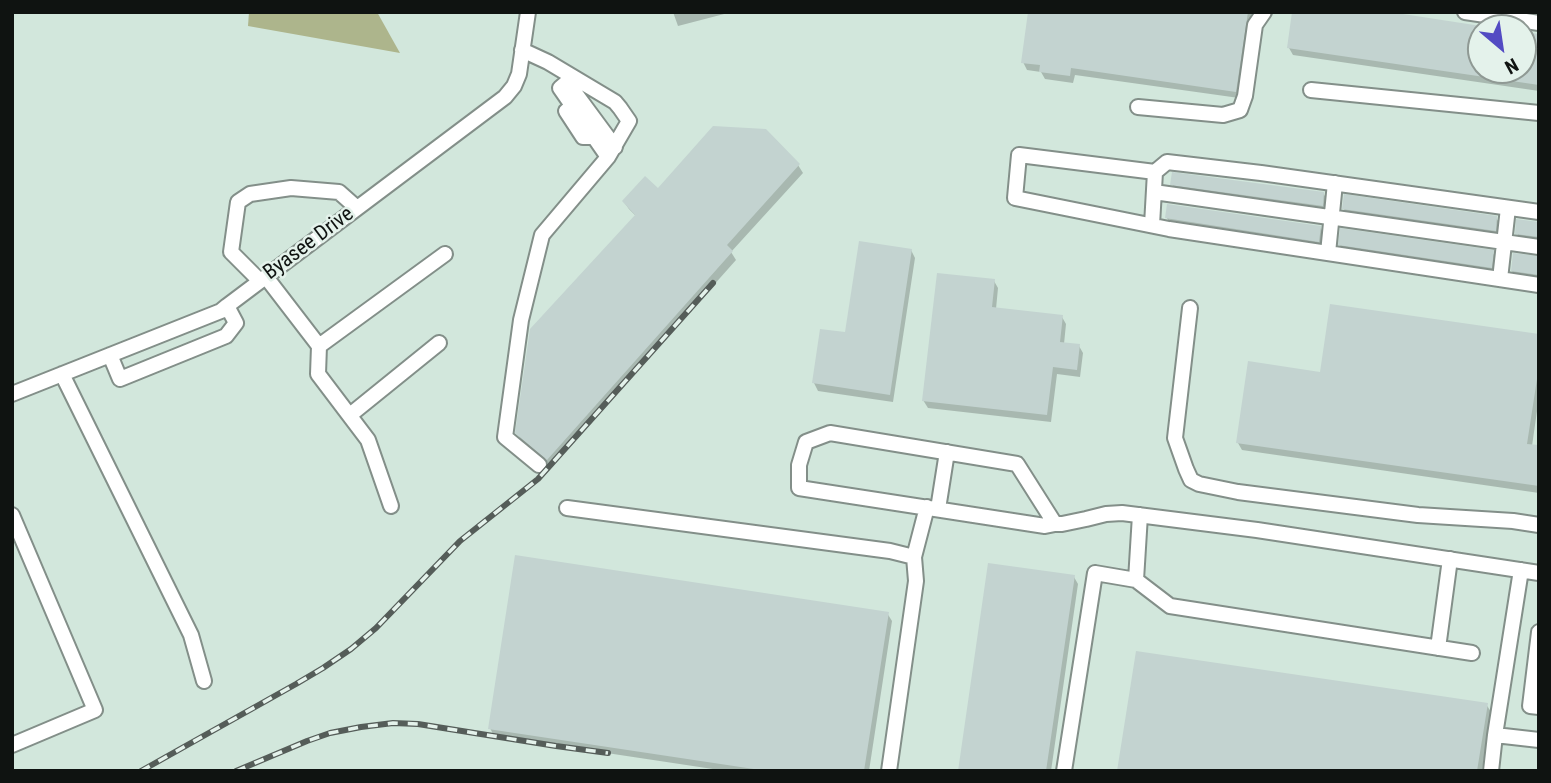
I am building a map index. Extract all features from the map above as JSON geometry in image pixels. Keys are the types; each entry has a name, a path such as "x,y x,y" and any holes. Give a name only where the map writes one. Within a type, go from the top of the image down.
{"street":[{"name":"Byasee Drive","path":"12,394 227,306 505,97 519,74 528,12"},
{"path":"1138,107 1223,116 1240,110 1245,96 1255,25 1264,12"},
{"path":"1465,12 1539,23"},
{"path":"522,50 548,62 615,102 629,121 612,152 542,235 521,320 505,437 539,465"},
{"path":"548,62 549,71 560,88 596,137 612,152"},
{"path":"560,88 567,82 612,152"},
{"path":"1311,90 1539,113"},
{"path":"1539,212 1167,162 1155,172 1019,155 1015,198 1152,225 1539,285"},
{"path":"1152,225 1155,172"},
{"path":"1328,253 1335,183"},
{"path":"357,208 339,192 291,188 250,194 237,202 231,252 263,279 319,346 318,374 368,440 391,506"},
{"path":"1154,192 1539,247"},
{"path":"1500,279 1508,208"},
{"path":"319,346 445,254"},
{"path":"110,355 120,379 226,336 236,323 227,306"},
{"path":"1190,308 1175,438 1191,480 1238,492 1418,515 1539,525"},
{"path":"350,415 439,343"},
{"path":"62,374 191,635 204,681"},
{"path":"1055,524 1017,464 830,433 806,442 799,465 799,488 1045,526 1122,513 1257,530 1539,573"},
{"path":"889,771 916,581 914,557 932,508 947,452"},
{"path":"567,508 914,557"},
{"path":"12,515 95,710 12,745"},
{"path":"1136,580 1140,515"},
{"path":"1438,648 1450,559"},
{"path":"1491,771 1521,570"},
{"path":"1064,771 1095,573 1136,580 1170,607 1472,653"},
{"path":"1539,632 1530,705 1539,707"},
{"path":"1495,735 1539,740"}],"shaded area":[{"path":"12,12 1539,12 1539,771 12,771"}],"green space":[{"path":"249,12 377,12 400,53 248,26"}],"building":[{"path":"1028,12 1248,12 1236,92 1071,68 1070,76 1039,72 1040,65 1021,63"},
{"path":"1292,12 1390,12 1467,24 1467,74 1287,48"},
{"path":"1537,34 1539,34 1539,85 1532,84 1537,84"},
{"path":"713,126 766,129 800,164 727,245 733,251 547,460 515,433 530,329 635,215 622,201 645,176 658,188"},
{"path":"1172,172 1324,192 1323,206 1170,185"},
{"path":"1344,194 1497,216 1496,231 1342,209"},
{"path":"1167,204 1321,226 1319,242 1165,218"},
{"path":"1516,219 1539,222 1539,237 1515,234"},
{"path":"1340,228 1494,250 1492,268 1338,245"},
{"path":"859,241 912,249 890,395 812,383 820,329 845,332"},
{"path":"1513,253 1539,256 1539,275 1511,271"},
{"path":"937,273 995,279 992,307 1063,315 1060,342 1080,344 1077,370 1053,367 1047,415 922,401"},
{"path":"1330,304 1539,334 1539,366 1527,444 1539,445 1539,486 1236,443 1248,361 1320,372"},
{"path":"515,555 889,612 864,771 767,771 488,729"},
{"path":"988,563 1075,575 1046,771 958,771"},
{"path":"1136,651 1488,703 1477,771 1117,771"}],"railway":[{"path":"141,771 323,668 376,628 460,541 538,479 713,283"},
{"path":"236,771 330,733 393,723 418,724 608,753"}]}
